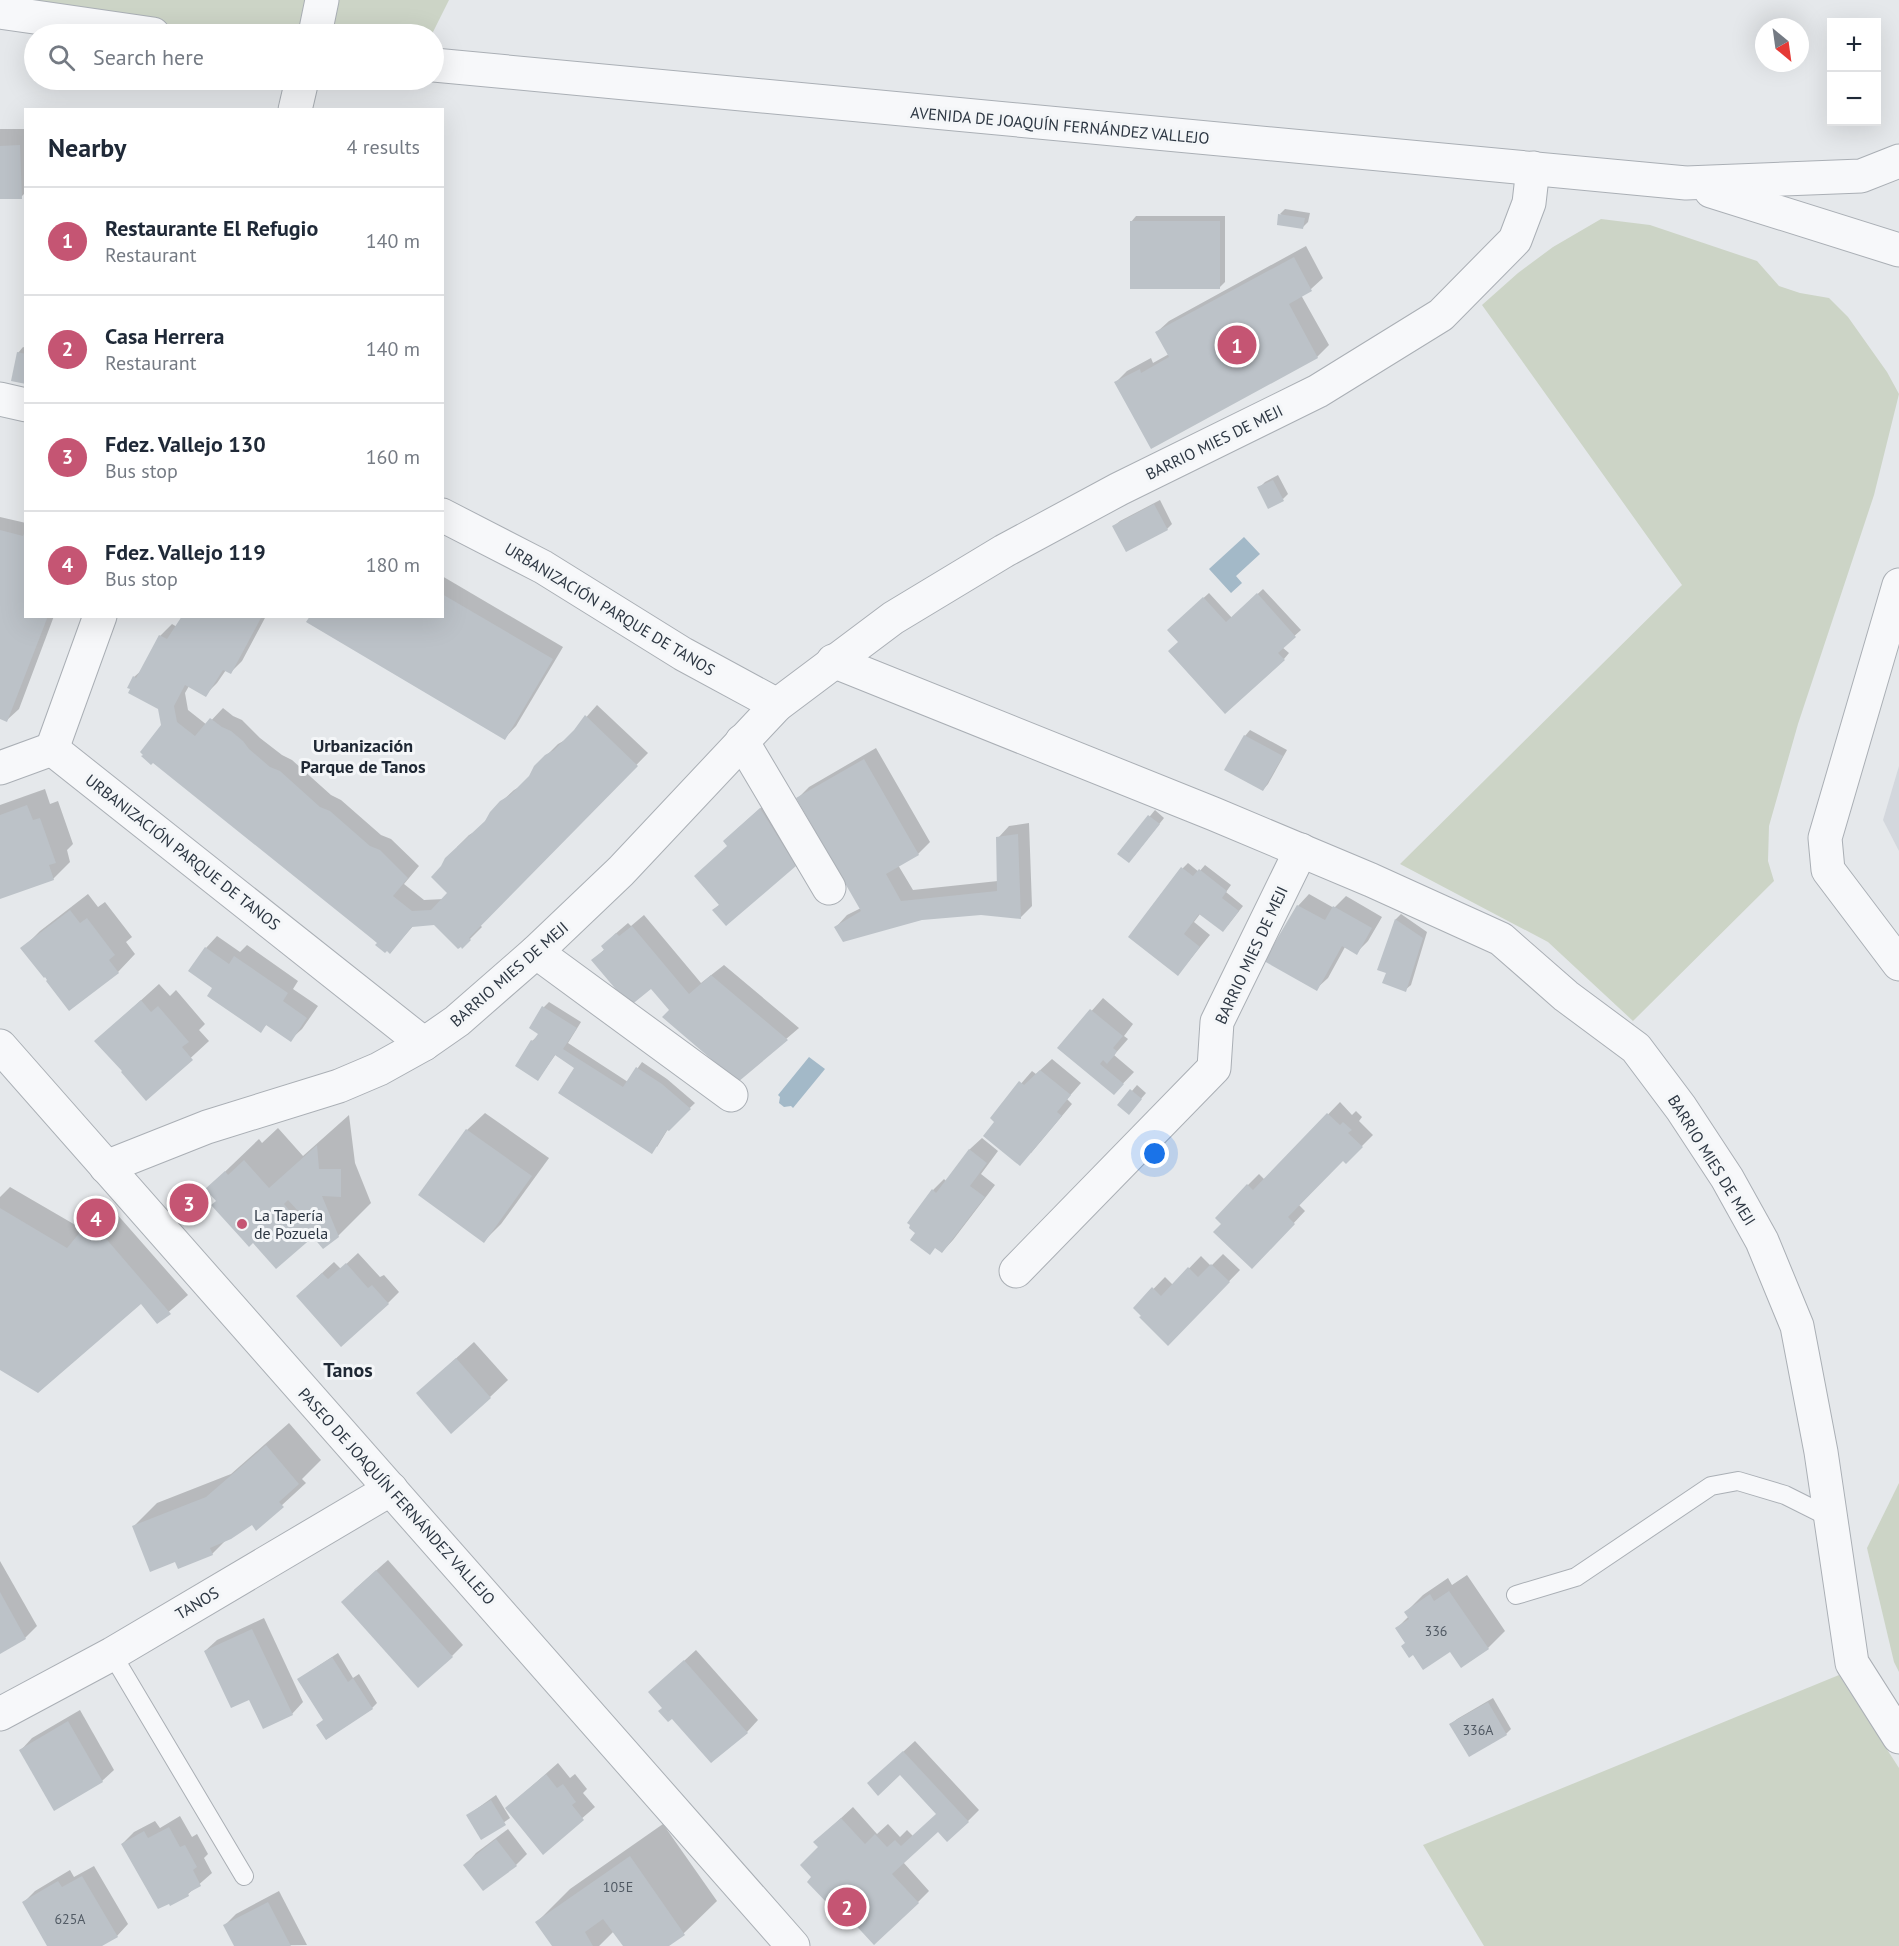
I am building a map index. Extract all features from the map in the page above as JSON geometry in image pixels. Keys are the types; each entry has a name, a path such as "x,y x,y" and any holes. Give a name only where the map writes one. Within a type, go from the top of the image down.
{"street":[{"path":"317,24 322,0"},
{"path":"0,12 82,24"},
{"name":"AVENIDA DE JOAQUÍN FERNÁNDEZ VALLEJO","path":"444,66 1686,183 1861,176 1899,161"},
{"path":"295,108 300,90"},
{"name":"BARRIO MIES DE MEJI","path":"106,1167 207,1127 339,1086 380,1069 424,1044 457,1021 492,993 621,872 777,705 893,618 1004,551 1119,489 1318,392 1441,315 1515,240 1529,203 1533,168"},
{"name":"AVENIDA DE JOAQUÍN FERNÁNDEZ VALLEJO","path":"1686,183 1899,250"},
{"path":"0,399 24,405"},
{"name":"URBANIZACIÓN PARQUE DE TANOS","path":"444,516 543,567 692,659 777,705"},
{"path":"1899,585 1825,838 1828,870 1899,964"},
{"path":"0,768 52,749 99,618"},
{"name":"BARRIO MIES DE MEJI","path":"834,661 1301,850 1501,939 1566,996 1636,1048 1681,1108 1727,1178 1762,1241 1797,1326 1816,1429 1852,1663 1899,1737"},
{"path":"742,741 829,888"},
{"name":"URBANIZACIÓN PARQUE DE TANOS","path":"52,749 424,1044"},
{"name":"BARRIO MIES DE MEJI","path":"1017,1271 1214,1068 1217,1022 1301,850"},
{"path":"536,952 731,1095"},
{"name":"PASEO DE JOAQUÍN FERNÁNDEZ VALLEJO","path":"0,1046 794,1946"},
{"name":"TANOS","path":"0,1714 112,1654 391,1489"}],"lane":[{"path":"1516,1595 1576,1577 1711,1486 1738,1481 1785,1495 1830,1518"},
{"path":"112,1654 244,1876"}],"shaded area":[{"path":"27,0 449,0 437,24 116,24"},
{"path":"1601,219 1650,225 1757,261 1779,286 1800,293 1829,298 1848,317 1887,372 1899,394 1874,495 1798,724 1769,826 1768,861 1774,881 1633,1021 1548,942 1400,864 1682,585 1482,305 1518,273 1553,247"},
{"path":"1899,766 1899,851 1883,820"},
{"path":"1899,1483 1899,1672 1894,1662 1867,1548"},
{"path":"1839,1675 1899,1768 1899,1946 1484,1946 1423,1845"}],"water":[{"path":"1244,537 1260,554 1236,576 1242,583 1231,593 1209,569"},
{"path":"809,1057 825,1069 793,1108 784,1107 779,1103 778,1095"}],"building":[{"path":"20,145 22,199 0,199 0,146"},
{"path":"1278,214 1305,218 1303,229 1277,225"},
{"path":"1130,221 1220,221 1220,289 1130,289"},
{"path":"1294,257 1312,291 1289,304 1318,358 1151,449 1114,382 1140,369 1141,373 1169,357 1155,332"},
{"path":"17,352 24,354 24,384 11,381"},
{"path":"1273,480 1284,501 1268,509 1257,487"},
{"path":"1154,504 1168,530 1126,552 1112,526"},
{"path":"0,530 23,536 24,534 24,618 47,618 7,722 0,719"},
{"path":"1257,593 1296,637 1278,653 1285,660 1225,714 1168,651 1178,642 1167,630 1203,597 1226,622"},
{"path":"444,595 553,659 505,740 306,622 309,618 444,618"},
{"path":"181,618 261,618 231,674 223,670 206,697 185,685 174,706 177,722 195,736 210,718 231,731 270,767 280,771 320,807 330,811 370,846 380,850 408,878 393,896 412,911 431,910 447,893 431,877 445,858 485,821 500,801 510,795 529,776 534,766 574,730 585,715 638,766 469,938 471,940 462,949 461,947 458,949 434,925 412,927 390,954 387,951 385,953 375,945 377,943 371,938 153,763 151,765 141,756 143,755 140,752 161,725 158,709 128,693 130,689 127,688 133,676 136,678 159,635 167,639"},
{"path":"1244,735 1283,756 1263,791 1224,770"},
{"path":"864,759 919,855 886,874 901,901 997,891 996,837 1018,834 1021,919 981,915 922,920 843,942 834,927 861,911 796,798"},
{"path":"27,805 33,820 40,818 56,863 49,865 54,880 0,899 0,815"},
{"path":"760,808 796,866 726,926 712,910 719,905 694,876 727,846 723,841"},
{"path":"1148,815 1160,824 1129,863 1117,854"},
{"path":"1181,867 1193,876 1199,869 1227,891 1222,898 1239,911 1223,932 1199,914 1184,934 1200,947 1178,976 1128,937"},
{"path":"1297,905 1325,920 1333,906 1372,928 1357,955 1342,946 1317,991 1264,961"},
{"path":"70,910 80,923 87,918 115,955 109,960 119,973 69,1011 45,977 20,948"},
{"path":"1395,919 1423,938 1406,992 1382,983 1386,973 1377,970"},
{"path":"632,926 689,994 711,975 788,1040 738,1082 662,1017 669,1010 651,989 630,1006 591,960 604,950 601,946 616,933 619,936"},
{"path":"205,947 229,964 234,956 288,993 283,1001 307,1018 291,1042 266,1025 261,1033 207,996 212,988 188,971"},
{"path":"141,1000 151,1012 158,1006 189,1042 182,1047 193,1060 146,1101 94,1041"},
{"path":"542,1006 577,1028 563,1049 623,1087 636,1067 662,1084 691,1109 669,1131 667,1130 652,1154 558,1093 574,1068 555,1055 538,1081 515,1066 531,1040 533,1041 538,1034 529,1028"},
{"path":"1090,1009 1123,1036 1113,1048 1117,1051 1114,1056 1107,1064 1103,1060 1100,1064 1124,1084 1114,1095 1057,1048"},
{"path":"1040,1070 1071,1095 1057,1112 1062,1116 1020,1166 983,1136 994,1122 990,1118 1019,1081 1024,1085"},
{"path":"1130,1089 1142,1099 1129,1115 1117,1105"},
{"path":"1327,1113 1340,1125 1343,1122 1352,1130 1348,1133 1363,1147 1346,1164 1343,1161 1288,1217 1295,1224 1252,1269 1213,1232 1221,1224 1215,1218 1247,1184 1253,1190"},
{"path":"466,1129 532,1176 484,1243 418,1195"},
{"path":"317,1145 319,1169 341,1169 341,1197 322,1196 339,1237 323,1249 313,1237 276,1269 253,1243 249,1247 211,1205 216,1201 205,1189 225,1171 228,1175 244,1160 269,1188","holes":["288,1200 299,1212 294,1216 284,1204"]},
{"path":"969,1149 987,1163 970,1186 985,1197 942,1253 935,1248 930,1255 910,1240 915,1233 907,1223 932,1189 936,1193"},
{"path":"0,1208 67,1248 90,1220 171,1314 157,1324 141,1304 38,1393 0,1370"},
{"path":"346,1263 368,1288 372,1285 389,1304 341,1347 296,1296 322,1273 328,1279"},
{"path":"1211,1264 1230,1282 1168,1346 1133,1308 1152,1287 1161,1296 1188,1267 1198,1277"},
{"path":"456,1358 491,1398 451,1434 416,1393"},
{"path":"266,1445 299,1484 279,1502 284,1507 256,1531 252,1525 231,1539 210,1548 213,1555 178,1569 175,1562 150,1572 132,1526 206,1497"},
{"path":"376,1570 453,1657 418,1688 341,1602"},
{"path":"1449,1591 1489,1649 1461,1668 1450,1652 1423,1670 1413,1655 1409,1658 1401,1646 1405,1643 1395,1628 1409,1619 1404,1612 1430,1594 1434,1601"},
{"path":"0,1592 26,1639 0,1654"},
{"path":"252,1629 293,1715 263,1729 249,1700 231,1708 204,1651"},
{"path":"332,1657 348,1682 353,1678 373,1709 326,1740 316,1725 323,1720 297,1679"},
{"path":"684,1660 748,1733 711,1763 672,1719 668,1722 658,1711 662,1708 648,1692"},
{"path":"1488,1702 1507,1735 1469,1757 1449,1724"},
{"path":"68,1721 103,1782 54,1811 19,1750"},
{"path":"903,1751 969,1822 947,1842 938,1832 892,1874 919,1903 874,1945 838,1906 833,1910 807,1882 811,1877 800,1865 818,1847 813,1842 841,1818 865,1844 875,1834 887,1847 895,1840 901,1846 936,1814 900,1775 878,1796 867,1783"},
{"path":"546,1774 557,1788 563,1784 576,1802 572,1805 584,1820 543,1855 505,1808"},
{"path":"491,1800 506,1825 481,1840 466,1815"},
{"path":"169,1827 180,1847 185,1845 197,1867 193,1870 201,1886 188,1893 189,1896 170,1906 169,1904 158,1909 121,1844 144,1831 148,1838"},
{"path":"496,1839 517,1866 483,1891 463,1865"},
{"path":"630,1856 685,1935 669,1946 623,1946 603,1919 585,1932 593,1946 552,1946 535,1922"},
{"path":"82,1876 118,1937 102,1946 47,1946 22,1902 58,1881 62,1887"},
{"path":"268,1902 291,1946 234,1946 223,1925"}],"place":[{"name":"Restaurante El Refugio","path":"1237,345"},
{"name":"Fdez. Vallejo 130","path":"189,1203"},
{"name":"Fdez. Vallejo 119","path":"96,1218"},
{"name":"La Tapería de Pozuela","path":"242,1224"},
{"name":"Casa Herrera","path":"847,1907"}],"district":[{"name":"Urbanización Parque de Tanos","path":"363,756"},
{"name":"Tanos","path":"348,1370"}]}
